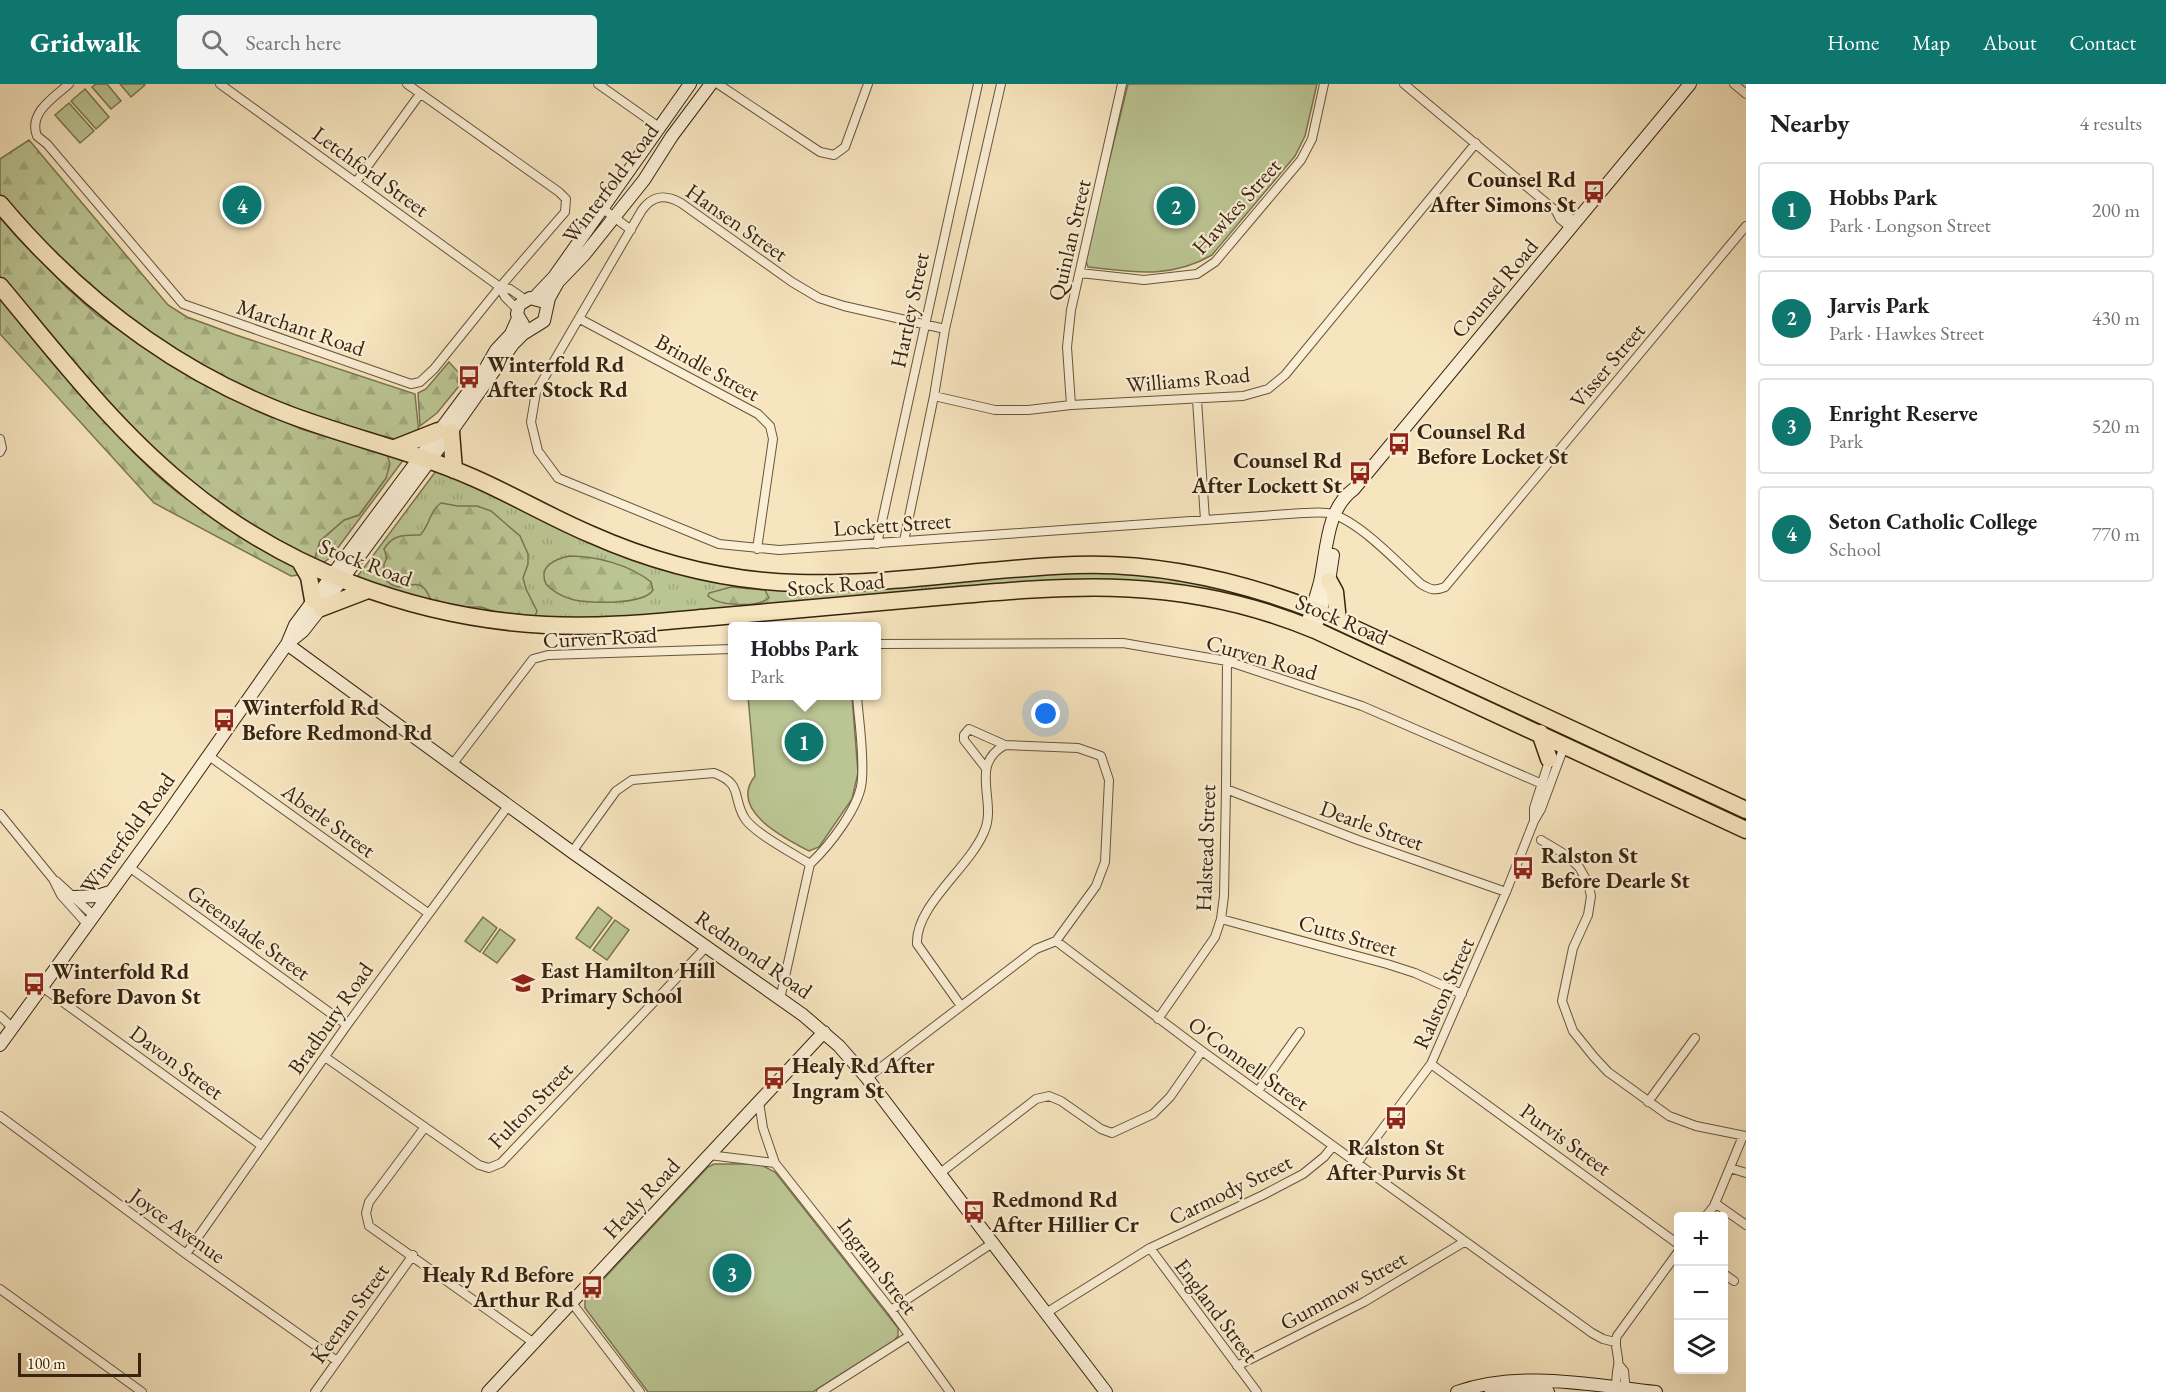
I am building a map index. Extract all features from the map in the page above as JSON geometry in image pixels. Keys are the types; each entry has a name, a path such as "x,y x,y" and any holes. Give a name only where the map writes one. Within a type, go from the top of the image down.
{"highway":[{"name":"Stock Road","path":"0,204 39,249 84,292 121,323 210,380 260,403 454,470 617,546 674,564 734,577 796,583 828,583 1066,565 1125,566 1205,576 1256,589 1316,611 1746,810"},
{"name":"Stock Road","path":"0,286 118,424 165,470 226,517 267,543 336,577 398,600 459,615 518,623 574,626 645,623 1033,589 1113,586 1197,594 1253,608 1310,628 1746,830"},
{"path":"395,448 444,431 454,470"},
{"path":"300,561 309,577 317,604 368,590"},
{"path":"1329,581 1335,592 1338,621"},
{"path":"1540,733 1549,759"}],"street":[{"name":"Marchant Road","path":"69,84 45,104 35,123 37,136 55,153 177,299 192,308 398,381 416,384 434,369 500,287 565,213 566,199 420,94"},
{"name":"Letchford Street","path":"220,84 500,287 505,297 524,306"},
{"path":"356,182 420,94 406,84"},
{"path":"598,84 659,127"},
{"name":"Winterfold Road","path":"0,1046 209,756 287,644 295,624 317,604 424,459 496,350 511,334 524,306 554,277 690,84"},
{"name":"Winterfold Road","path":"444,431 513,344 544,321 549,298 558,282 584,255 644,180 672,136 711,84"},
{"path":"718,84 820,152 834,155 845,147 868,84"},
{"name":"Hartley Street","path":"877,544 978,84"},
{"name":"Hartley Street","path":"904,541 934,396 945,329 1001,84"},
{"name":"Quinlan Street","path":"1071,405 1067,347 1071,310 1122,84"},
{"name":"Hawkes Street","path":"1080,273 1144,280 1197,274 1215,262 1301,160 1312,139 1324,84"},
{"path":"1404,84 1556,211 1564,213 1574,225"},
{"path":"1734,84 1746,94"},
{"name":"Counsel Road","path":"1316,611 1338,517 1354,489 1693,85"},
{"name":"Williams Road","path":"934,396 995,410 1028,410 1071,405 1243,396 1268,389 1285,375 1476,143"},
{"name":"Hansen Street","path":"536,392 642,210 651,200 668,197 811,294 832,303 945,329"},
{"path":"602,208 631,230"},
{"name":"Visser Street","path":"1338,517 1360,530 1421,584 1436,590 1445,587 1746,226"},
{"path":"534,327 526,327 524,306 542,302 546,309"},
{"name":"Brindle Street","path":"580,319 758,414 770,426 773,439 757,549"},
{"name":"Lockett Street","path":"536,392 531,422 538,451 558,478 719,544 779,550 1303,513 1338,517"},
{"path":"1197,400 1205,520"},
{"name":"Counsel Road","path":"1310,628 1329,581 1338,517"},
{"name":"Curven Road","path":"881,644 1123,643 1227,661 1362,706 1545,785"},
{"name":"Redmond Road","path":"287,644 508,806 707,946 824,1032 867,1078 991,1244 1106,1392"},
{"name":"Curven Road","path":"452,765 533,659 548,655 728,649"},
{"name":"Halstead Street","path":"1158,1018 1215,937 1221,919 1224,896 1227,661"},
{"path":"780,999 810,864 823,852 855,804 862,780 857,700"},
{"name":"Ralston Street","path":"1357,1162 1431,1064 1506,892 1534,821 1534,808 1567,727"},
{"path":"867,1078 1036,949 1056,942 1096,886 1106,862 1109,780 1101,756 1078,748 1005,745 969,729 964,735 964,740 985,767"},
{"name":"Ralston Street","path":"1545,785 1549,759 1561,743"},
{"path":"961,1006 917,944 916,933 928,910 985,831 988,815 985,767 994,751 1005,745"},
{"name":"Aberle Street","path":"209,756 428,913"},
{"path":"572,852 616,791 632,780 714,773 726,778 735,787 744,817 752,827 810,864"},
{"name":"Dearle Street","path":"1226,789 1358,840 1506,892"},
{"name":"Bradbury Road","path":"186,1254 347,1025 508,806"},
{"path":"0,814 53,879 74,897 90,920"},
{"path":"1541,840 1566,855 1579,867 1588,883 1591,896 1588,915 1573,948 1562,1001 1573,1031 1608,1072 1669,1116 1687,1123 1744,1136 1715,1203 1709,1212"},
{"name":"Greenslade Street","path":"129,867 347,1025"},
{"path":"53,879 61,895 90,920"},
{"path":"74,897 97,896 110,892"},
{"name":"Cutts Street","path":"1221,919 1387,964 1462,994"},
{"name":"O'Connell Street","path":"1056,942 1464,1242 1598,1337 1615,1342"},
{"name":"Fulton Street","path":"325,1057 479,1165 489,1168 501,1163 707,946"},
{"name":"Davon Street","path":"42,987 262,1146"},
{"path":"0,1016 13,1028"},
{"name":"Healy Road","path":"488,1392 824,1032"},
{"path":"1258,1091 1300,1032"},
{"path":"1648,1102 1695,1038"},
{"path":"939,1174 1035,1099 1049,1096 1062,1101 1101,1129 1112,1133 1121,1130 1162,1107 1202,1051"},
{"name":"Purvis Street","path":"1431,1064 1674,1241"},
{"name":"Ingram Street","path":"759,1102 763,1128 775,1163 891,1310 950,1392"},
{"name":"Joyce Avenue","path":"0,1116 186,1254 338,1360"},
{"path":"424,1127 369,1202 366,1213 369,1226 534,1343"},
{"name":"Carmody Street","path":"1046,1313 1150,1248 1303,1174 1324,1158 1333,1146"},
{"path":"709,1155 775,1163"},
{"path":"1730,1168 1746,1173"},
{"path":"1715,1203 1746,1226"},
{"name":"Gummow Street","path":"1237,1366 1364,1302 1464,1242"},
{"path":"891,1310 991,1244"},
{"name":"England Street","path":"1150,1248 1257,1392"},
{"name":"Keenan Street","path":"315,1392 413,1255"},
{"path":"1621,1390 1616,1372 1618,1365 1615,1342 1623,1326 1674,1257"},
{"path":"1728,1277 1734,1281"},
{"path":"0,1289 142,1392"},
{"path":"572,1303 640,1392"},
{"path":"821,1392 909,1335"},
{"path":"1457,1392 1500,1381 1563,1388 1656,1392"},
{"path":"1491,1392 1521,1390 1548,1392"}],"green space":[{"path":"96,84 107,84 121,101 111,109 92,87"},
{"path":"120,84 144,84 145,85 131,97"},
{"path":"1128,84 1317,84 1305,136 1295,156 1212,255 1197,263 1167,271 1152,272 1088,267 1085,259"},
{"path":"85,89 109,117 96,129 71,101"},
{"path":"69,103 94,131 80,143 55,115"},
{"path":"29,140 168,305 187,317 236,335 415,394 419,434 400,440 381,436 275,403 177,354 77,278 0,196 0,159"},
{"path":"0,216 67,288 97,315 182,372 211,388 301,429 373,451 386,451 390,464 386,478 359,515 344,520 320,541 314,561 298,554 192,486 109,407 0,277"},
{"path":"0,294 133,452 160,478 229,529 294,566 300,575 291,576 154,503 0,334"},
{"path":"449,362 459,373 457,381 459,386 437,413 420,426 418,393 426,389"},
{"path":"386,451 404,459 331,557 323,563 314,561 320,541 344,520 359,515 386,478"},
{"path":"436,471 731,583 1099,571 1192,579 1301,611 1301,615 1189,587 610,618 535,618 435,603 357,577"},
{"path":"441,503 477,506 491,511 520,536 528,554 528,564 523,578 537,611 535,616 432,601 420,585 401,587 390,584 384,578 384,564 387,558 384,549 387,544 399,536 420,535 434,510"},
{"path":"570,556 602,560 623,566 651,582 653,590 648,595 639,598 615,602 589,602 564,597 546,584 544,572 549,564"},
{"path":"731,587 765,590 769,598 756,603 738,605 720,602 708,596 709,593"},
{"path":"748,700 852,700 858,773 852,799 819,847 809,851 786,839 762,821 749,800 749,788 755,776"},
{"path":"598,907 612,918 590,948 576,938"},
{"path":"483,917 497,928 480,952 465,941"},
{"path":"615,920 629,930 607,960 593,950"},
{"path":"500,929 515,940 497,963 483,953"},
{"path":"714,1164 759,1164 775,1172 898,1328 898,1336 894,1341 813,1392 648,1392 585,1308 585,1299 708,1167"}],"place":[{"name":"Counsel Rd After Simons St","path":"1594,192"},
{"name":"Seton Catholic College","path":"242,205"},
{"name":"Jarvis Park","path":"1176,206"},
{"name":"Winterfold Rd After Stock Rd","path":"469,377"},
{"name":"Counsel Rd Before Locket St","path":"1399,444"},
{"name":"Counsel Rd After Lockett St","path":"1360,473"},
{"name":"Winterfold Rd Before Redmond Rd","path":"224,720"},
{"name":"Hobbs Park","path":"804,742"},
{"name":"Ralston St Before Dearle St","path":"1523,868"},
{"name":"East Hamilton Hill Primary School","path":"523,983"},
{"name":"Winterfold Rd Before Davon St","path":"34,984"},
{"name":"Healy Rd After Ingram St","path":"774,1078"},
{"name":"Ralston St After Purvis St","path":"1396,1118"},
{"name":"Redmond Rd After Hillier Cr","path":"974,1212"},
{"name":"Enright Reserve","path":"732,1273"},
{"name":"Healy Rd Before Arthur Rd","path":"592,1287"}]}
